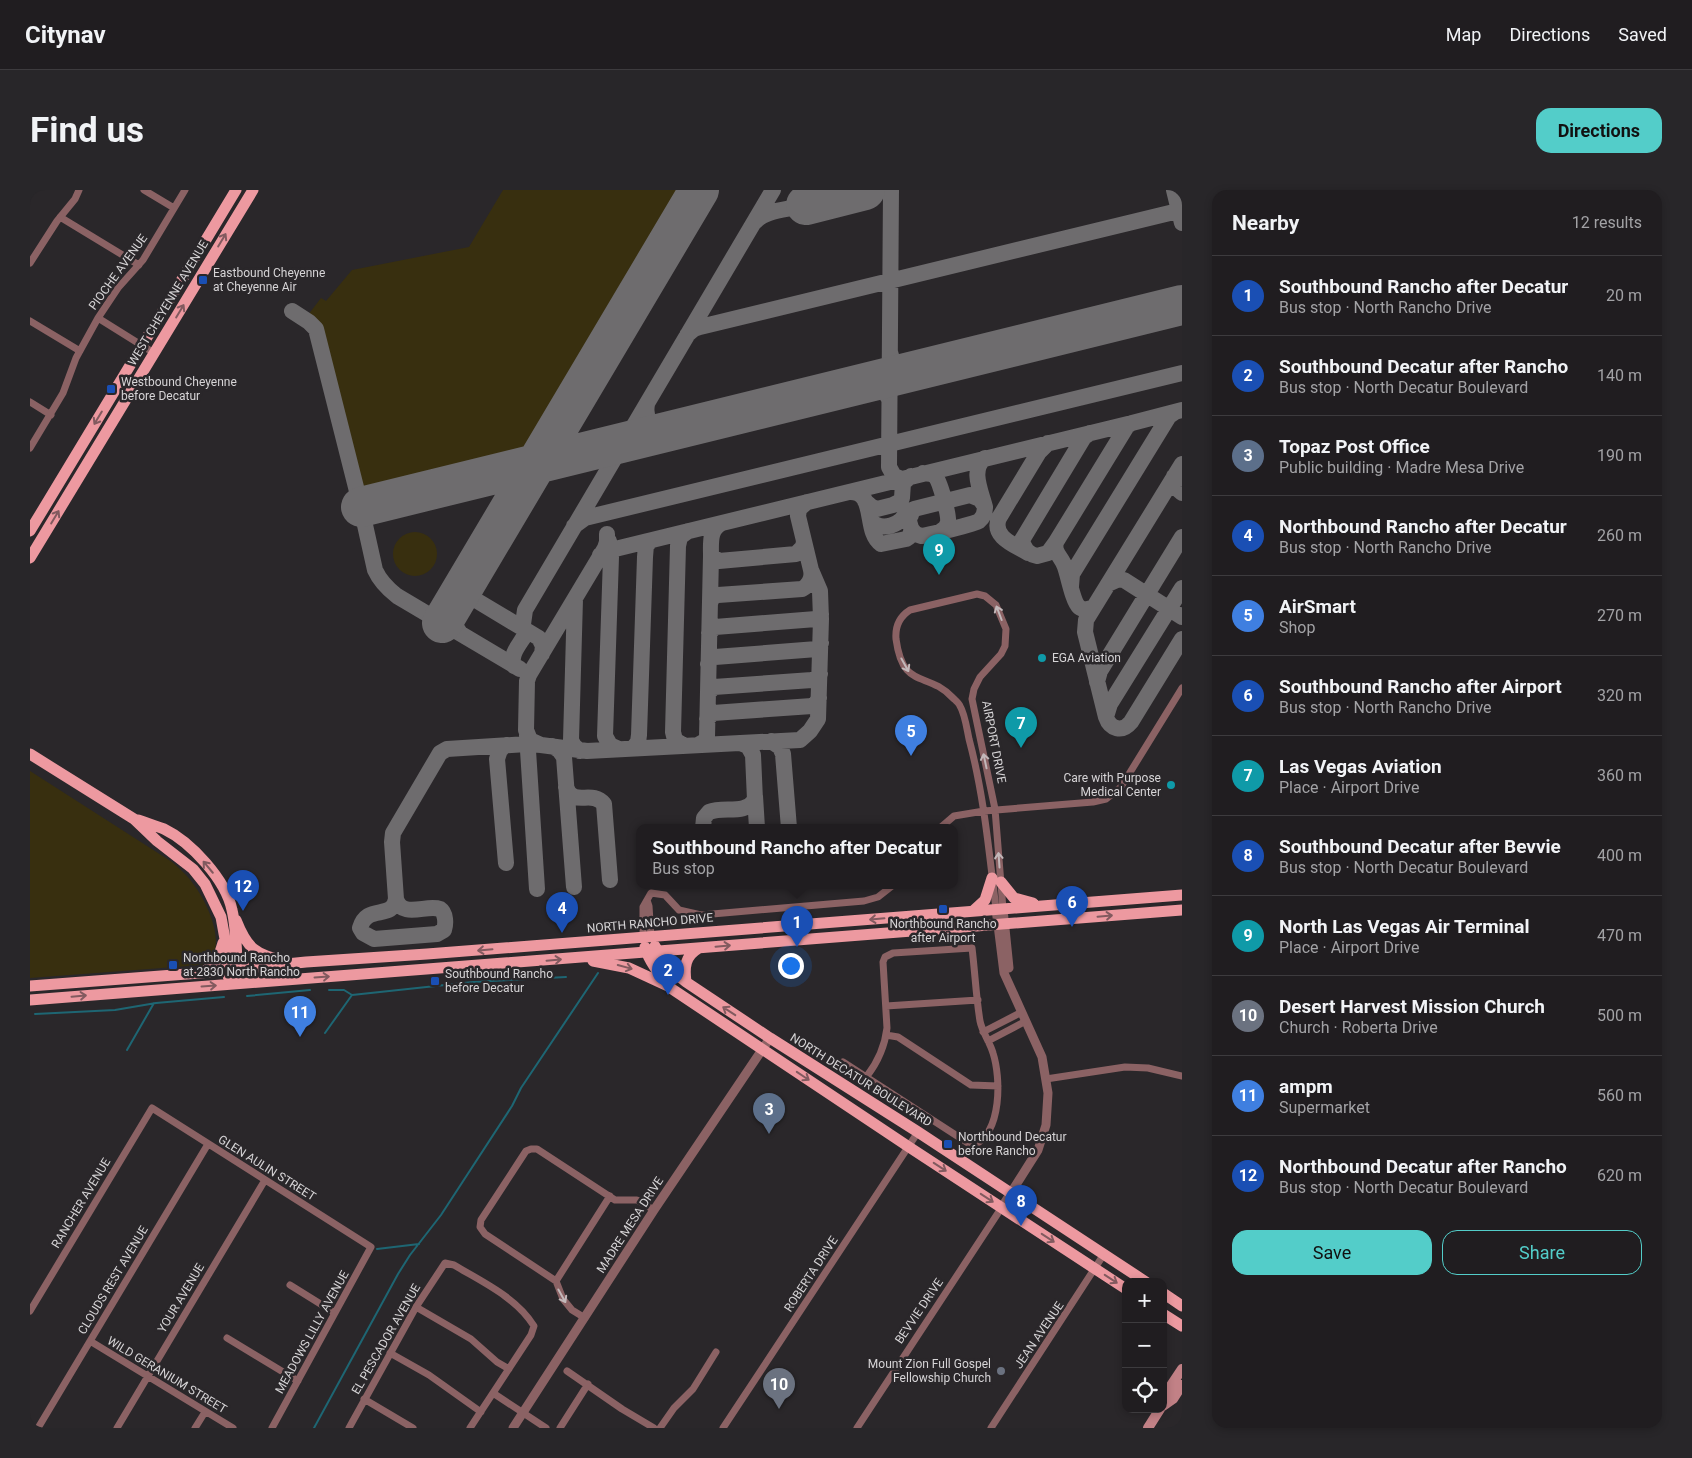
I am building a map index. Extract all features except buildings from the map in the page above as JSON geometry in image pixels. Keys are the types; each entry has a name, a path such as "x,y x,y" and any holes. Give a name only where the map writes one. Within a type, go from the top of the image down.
{"main road":[{"name":"WEST CHEYENNE AVENUE","path":"30,531 236,190"},
{"name":"WEST CHEYENNE AVENUE","path":"30,558 253,190"},
{"path":"223,211 235,219"},
{"path":"30,754 134,819 157,841 193,869 205,884 221,917 233,970"},
{"path":"134,819 165,830 191,848 206,863 217,878 245,939 254,951 264,956 285,961 306,962"},
{"path":"973,911 985,900 996,880 1014,898 1042,906"},
{"name":"NORTH RANCHO DRIVE","path":"30,986 200,973 306,962 1182,895"},
{"path":"232,909 234,984"},
{"path":"30,1000 1182,910"},
{"path":"647,937 658,971 672,989"},
{"path":"200,973 211,969 220,954 225,939"},
{"path":"686,982 686,964 691,952 699,948"},
{"name":"NORTH DECATUR BOULEVARD","path":"652,952 686,982 1140,1278"},
{"path":"382,974 384,968 389,965 427,954"},
{"path":"577,958 629,968 672,989 1122,1286"},
{"path":"848,1106 852,1101 856,1100 875,1111 898,1119"},
{"path":"1167,1296 1182,1306"},
{"path":"1167,1317 1182,1326"},
{"path":"1167,1391 1182,1368"},
{"path":"1167,1403 1173,1399 1182,1385"},
{"path":"1148,1428 1157,1413"}],"street":[{"path":"30,263 60,217 72,204 79,190"},
{"path":"144,190 174,208"},
{"name":"PIOCHE AVENUE","path":"30,448 63,393 80,351 98,318 118,288 139,265 186,190"},
{"path":"60,217 139,265"},
{"path":"98,318 154,353"},
{"path":"30,321 80,351"},
{"path":"30,402 50,415"},
{"name":"AIRPORT DRIVE","path":"996,880 995,809 972,699 980,677 1001,654 1005,646 1006,629 996,605 985,596 977,594 910,610 901,617 895,632 897,648 903,667 910,674 946,690 961,706 984,811 999,909"},
{"path":"945,824 954,816 995,809 1093,802 1106,799 1121,787 1182,688"},
{"path":"647,937 642,907 651,893 665,895 679,910 701,915 864,901 878,897 888,889"},
{"path":"999,909 1004,974 1042,1058 1048,1093 1046,1125 1038,1150 1002,1208"},
{"path":"844,1062 974,1145 985,1137 991,1126 997,1099 998,1073 993,1053 980,1023 972,948 888,954 883,962 886,1035 878,1056 867,1076"},
{"path":"886,1006 978,1000"},
{"path":"983,1032 1022,1012"},
{"path":"988,1041 1026,1021"},
{"path":"886,1035 898,1037 971,1085 998,1086"},
{"name":"MADRE MESA DRIVE","path":"513,1428 654,1210 770,1038"},
{"path":"1046,1079 1125,1067 1148,1068 1182,1076"},
{"name":"GLEN AULIN STREET","path":"152,1108 371,1247"},
{"name":"RANCHER AVENUE","path":"30,1311 152,1108"},
{"name":"ROBERTA DRIVE","path":"723,1428 918,1132"},
{"name":"CLOUDS REST AVENUE","path":"38,1428 208,1144"},
{"path":"585,1318 572,1310 563,1299 556,1281 485,1234 480,1227 481,1220 526,1151 531,1149 537,1149 615,1200 637,1200 654,1210"},
{"name":"YOUR AVENUE","path":"117,1428 265,1180"},
{"path":"556,1281 610,1196"},
{"name":"BEVVIE DRIVE","path":"857,1428 1002,1208"},
{"name":"MEADOWS LILLY AVENUE","path":"272,1428 371,1247"},
{"name":"JEAN AVENUE","path":"991,1428 1104,1254"},
{"name":"EL PESCADOR AVENUE","path":"349,1428 416,1307 446,1263 454,1265 503,1294 529,1318 534,1326 509,1369"},
{"path":"290,1285 335,1313"},
{"path":"416,1307 471,1339 497,1362 509,1369 470,1428"},
{"path":"227,1338 298,1381"},
{"name":"WILD GERANIUM STREET","path":"90,1341 233,1428"},
{"path":"660,1428 674,1408 693,1389 716,1352"},
{"path":"390,1353 429,1375 481,1412"},
{"path":"567,1371 622,1409 654,1428"},
{"path":"560,1428 588,1384"},
{"path":"493,1394 546,1428"},
{"path":"364,1399 413,1428"},
{"path":"195,1428 205,1412"}],"sand":[{"path":"503,190 685,190 529,455 374,493 365,491 359,485 321,330 308,315 321,298 326,301 352,270 469,247"},
{"path":"415,532 427,536 433,542 437,554 433,566 427,572 415,576 403,572 397,566 393,554 397,542 403,536"},
{"path":"30,771 172,862 184,873 198,891 211,918 216,946 211,957 202,965 30,978"}],"waterway":[{"path":"314,1428 398,1274 441,1215 512,1106 521,1088 598,973"},
{"path":"325,1033 352,995 473,982 566,977"},
{"path":"247,996 310,990"},
{"path":"329,990 344,990 352,995"},
{"path":"35,1014 115,1010 156,1003 224,997"},
{"path":"127,1050 154,1003"},
{"path":"377,1249 419,1244"}],"taxiway":[{"path":"514,666 514,654 525,635 523,624 525,610 773,190"},
{"path":"891,190 889,467 894,476 902,479"},
{"path":"1174,190 1182,223"},
{"path":"755,222 764,215 801,206"},
{"path":"687,335 700,327 1182,210"},
{"path":"292,311 316,329 375,570 379,578 397,596 520,669"},
{"path":"890,352 893,361 898,367 915,371"},
{"path":"574,526 585,518 1182,373"},
{"path":"866,383 883,389 889,399"},
{"path":"647,404 647,415 651,423 669,432"},
{"path":"1094,607 1085,609 1077,604 1064,564 1057,552 1056,542 1127,426 1182,410"},
{"path":"1071,586 1072,574 1169,416 1175,412"},
{"path":"600,555 611,550 1132,423"},
{"path":"1056,542 1048,553 1037,556 1027,551 1022,540 1084,437 1090,433"},
{"path":"1028,553 1006,540 1001,535 997,525 999,518 1039,452 1048,443"},
{"path":"985,458 978,468 977,474 985,507"},
{"path":"1182,464 1086,620 1085,632 1106,717 1113,727 1124,728 1131,722 1182,639"},
{"path":"923,473 935,476 942,491 948,522 946,528 941,531"},
{"path":"865,501 877,509 899,502 902,498 903,483 911,476"},
{"path":"1174,476 1175,487 1182,493"},
{"path":"849,492 858,493 867,504 872,531 881,544 906,539 912,530"},
{"path":"984,505 980,499 970,495 914,509 909,517 910,523 913,531 918,535 931,534 976,523 982,518 985,507"},
{"path":"607,534 605,548 529,675 527,681 526,730 530,740 541,745 587,751 800,740 810,731 818,719 821,619 820,591 811,570 798,516 799,509 807,502"},
{"path":"870,520 875,524 885,527 901,520 907,510 911,515"},
{"path":"722,523 715,529 711,541 711,556 719,561 796,554 803,547 804,541"},
{"path":"685,746 675,740 673,732 678,546 680,537 688,531"},
{"path":"1097,682 1100,671 1182,537"},
{"path":"633,748 638,742 639,735 646,545 652,540"},
{"path":"609,541 611,557 605,736 610,745 619,749"},
{"path":"698,745 705,741 707,737 711,556"},
{"path":"473,570 469,586 474,599 539,638 543,646 542,654"},
{"path":"710,603 713,596 718,595 802,589 810,581 811,570"},
{"path":"1108,584 1119,579 1124,580 1182,617"},
{"path":"1106,717 1110,704 1182,588"},
{"path":"575,599 571,740 580,751"},
{"path":"453,604 452,621 460,633"},
{"path":"709,633 715,627 816,619 821,614"},
{"path":"708,664 715,657 817,649 821,643"},
{"path":"708,693 714,687 812,680 820,674"},
{"path":"707,719 713,713 812,706 819,698"},
{"path":"527,735 537,889"},
{"path":"771,741 780,747 783,754 789,824"},
{"path":"703,824 704,818 709,812 740,809 751,805 755,800 753,755 748,746 740,743"},
{"path":"396,899 399,905 409,910 440,909 445,919 444,930 437,934 374,939 363,933 360,928 363,920 368,916 394,906 396,899 393,833 440,753 447,749 527,744 541,745"},
{"path":"506,745 500,750 497,759 506,863"},
{"path":"552,746 559,750 564,757 574,887"},
{"path":"566,787 573,796 578,798 594,798 604,804 610,880"},
{"path":"755,796 757,824"}],"runway":[{"path":"442,623 699,190"},
{"path":"806,205 865,190"},
{"path":"361,507 1182,305"}],"place":[{"name":"Eastbound Cheyenne at Cheyenne Air","path":"203,280"},
{"name":"Westbound Cheyenne before Decatur","path":"111,389"},
{"name":"North Las Vegas Air Terminal","path":"939,575"},
{"name":"EGA Aviation","path":"1042,658"},
{"name":"Las Vegas Aviation","path":"1021,748"},
{"name":"AirSmart","path":"911,756"},
{"name":"Care with Purpose Medical Center","path":"1171,785"},
{"name":"Northbound Rancho after Airport","path":"943,909"},
{"name":"Northbound Decatur after Rancho","path":"243,911"},
{"name":"Southbound Rancho after Airport","path":"1072,927"},
{"name":"Northbound Rancho after Decatur","path":"562,933"},
{"name":"Southbound Rancho after Decatur","path":"797,947"},
{"name":"Northbound Rancho at 2830 North Rancho","path":"173,965"},
{"name":"Southbound Rancho before Decatur","path":"435,981"},
{"name":"Southbound Decatur after Rancho","path":"668,995"},
{"name":"ampm","path":"300,1037"},
{"name":"Topaz Post Office","path":"769,1134"},
{"name":"Northbound Decatur before Rancho","path":"948,1144"},
{"name":"Southbound Decatur after Bevvie","path":"1021,1226"},
{"name":"Mount Zion Full Gospel Fellowship Church","path":"1001,1371"},
{"name":"Desert Harvest Mission Church","path":"779,1409"}]}
